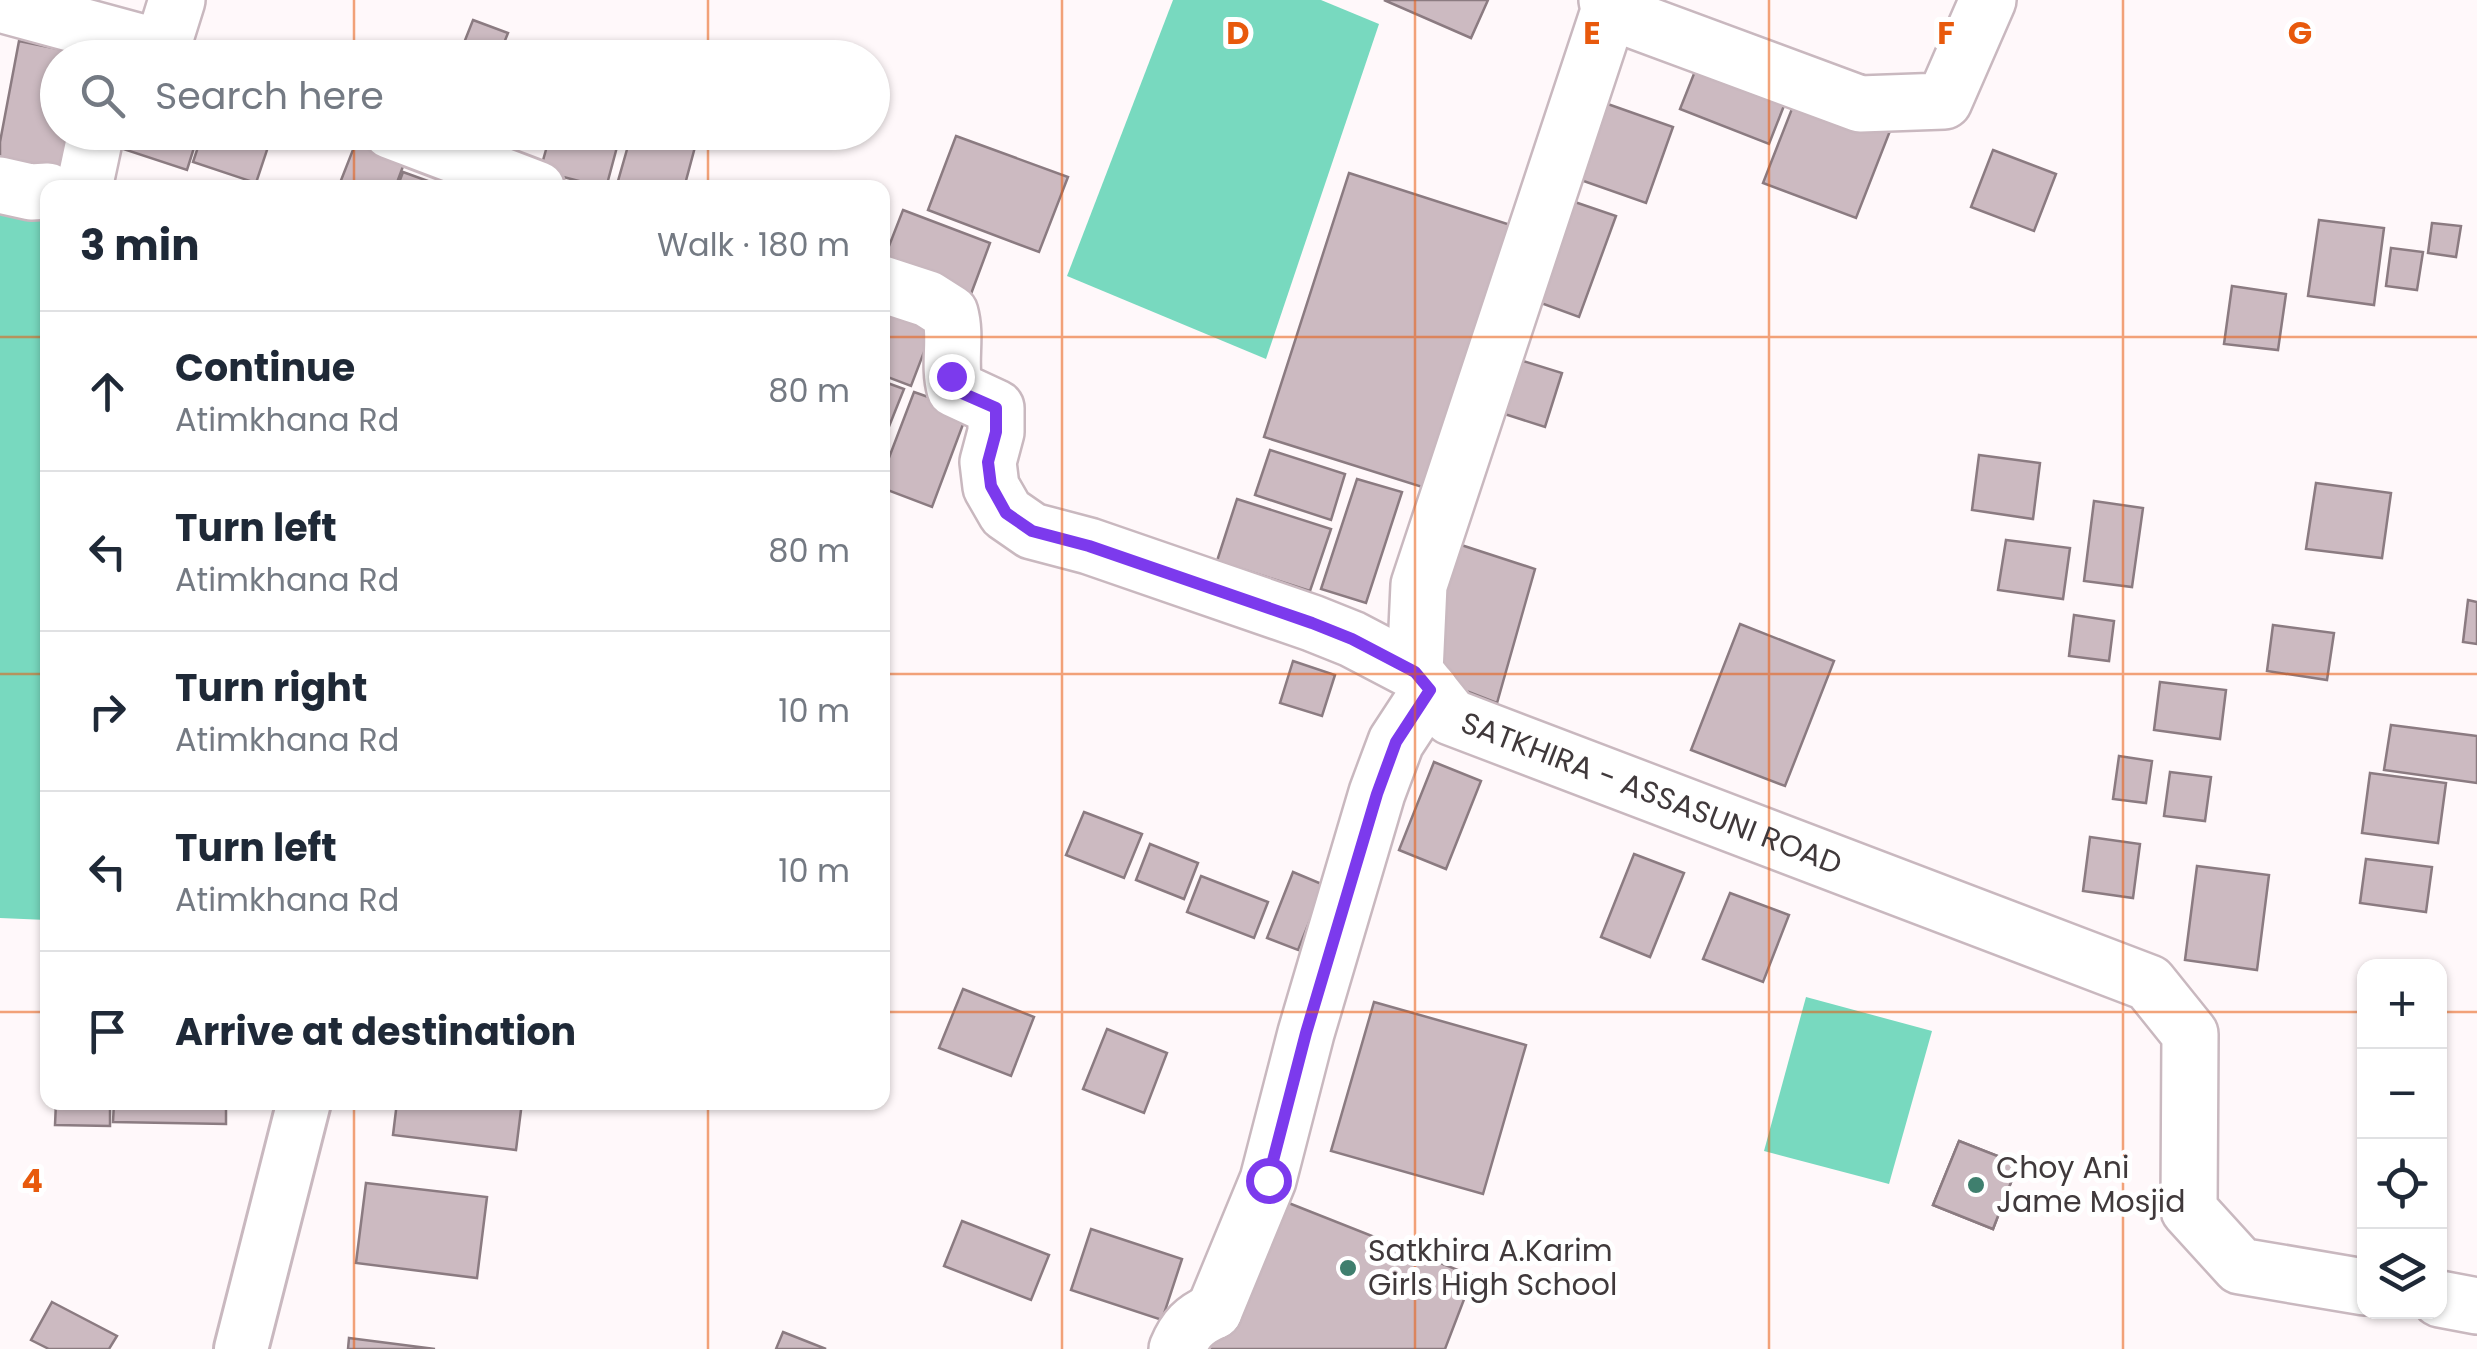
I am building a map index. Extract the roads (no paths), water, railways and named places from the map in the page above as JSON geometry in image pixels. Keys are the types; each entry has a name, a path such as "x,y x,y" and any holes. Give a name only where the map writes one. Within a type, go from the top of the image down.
{"main road":[{"path":"1195,1330 1268,1180 1302,1048 1377,794 1422,681 1420,584 1608,5 1860,104 1944,101 1988,0"},
{"path":"0,4 152,40"},
{"path":"86,180 92,150"},
{"path":"0,185 40,191"},
{"name":"SATKHIRA - ASSASUNI ROAD","path":"890,287 928,299 950,312 954,335 951,376 955,390 996,408 996,432 988,462 991,486 1006,513 1032,531 1089,546 1352,639 1422,681 1451,716 2149,984 2190,1034 2189,1210 2240,1266 2357,1285"},
{"path":"2447,1300 2477,1306"}],"street":[{"path":"438,150 517,180"},
{"path":"241,1349 302,1110"}],"place":[{"name":"Choy Ani Jame Mosjid","path":"1976,1185"},
{"name":"Satkhira A.Karim Girls High School","path":"1348,1268"}]}
